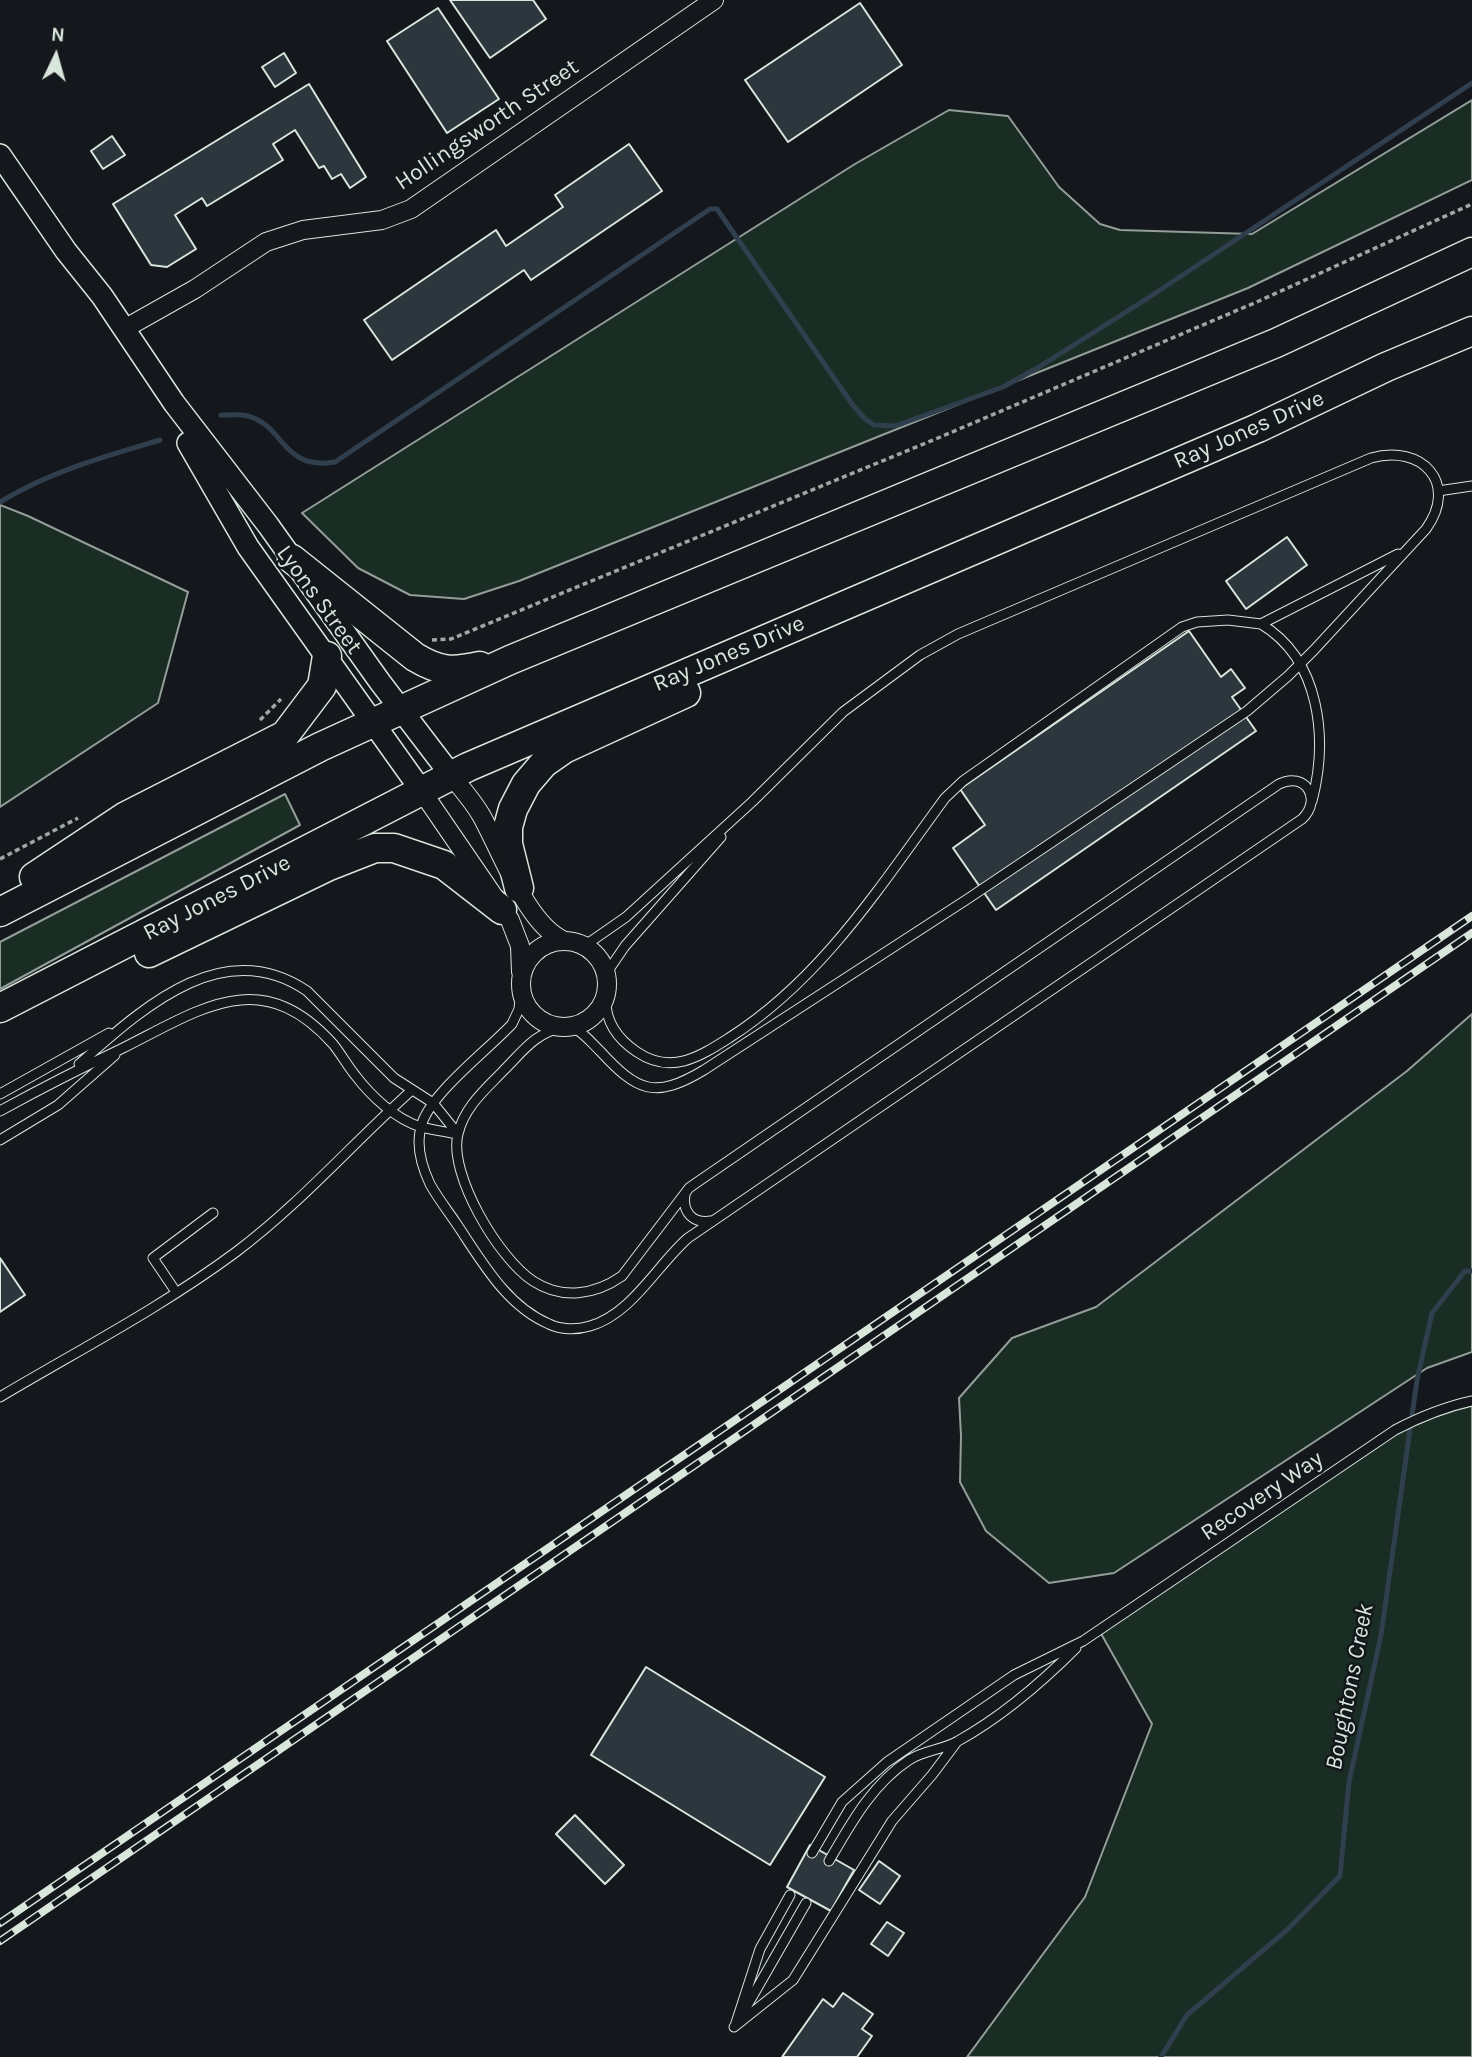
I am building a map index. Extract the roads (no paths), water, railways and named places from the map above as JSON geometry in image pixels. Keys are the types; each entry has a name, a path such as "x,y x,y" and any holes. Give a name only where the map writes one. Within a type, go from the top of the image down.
{"highway":[{"path":"0,912 320,747 510,660 1276,343 1472,252"},
{"name":"Ray Jones Drive","path":"0,1009 340,835 451,775 1245,434 1386,367 1472,331"},
{"path":"292,559 415,657 433,668 454,672 510,660"},
{"path":"0,1009 84,985 329,866 374,848 394,848 444,865 510,899 508,827 513,808 526,784 544,763 564,749 753,663 814,618"},
{"path":"0,900 126,816 285,735 322,687 327,656"}],"street":[{"name":"Hollingsworth Street","path":"124,329 195,289 266,242 303,230 382,220 411,209 714,0"},
{"name":"Lyons Street","path":"0,155 174,403 292,559 401,710 480,812 510,899 510,920 520,946 521,982"},
{"name":"Lyons Street","path":"66,251 94,303 196,454 248,547 421,790 510,899 527,905 551,932 570,942"},
{"path":"570,942 587,948 598,958 605,970 606,989 593,1015 567,1026 542,1021 531,1012 524,999 521,982 531,956 553,943 570,942"}],"lane":[{"path":"570,942 590,942 626,917 752,802 843,712 893,673 958,634 1371,458 1394,454 1412,458 1429,469 1438,491 1433,519 1384,576 1300,664 1247,711 969,898 683,1083 668,1087 649,1087 631,1081 622,1076 584,1035 567,1026 538,1035 468,1109 458,1134 457,1155 470,1198 483,1220 533,1282 563,1292 587,1293 610,1284 622,1276 690,1188 1279,784 1292,780 1304,785 1311,796 1311,806"},
{"path":"1438,491 1472,486"},
{"path":"1261,624 1403,552"},
{"path":"421,1127 419,1145 430,1184 492,1277 528,1311 548,1324 564,1329 576,1329 603,1321 626,1304 683,1243 715,1220 1302,819 1311,806 1320,763 1317,710 1300,664 1281,638 1261,624 1228,620 1197,622 1182,627 962,781 945,798 856,920 820,962 752,1023 702,1055 681,1063 659,1063 636,1052 615,1033 608,1019 606,989 610,968 625,946 752,802"},
{"path":"0,1094 205,976 238,970 274,974 307,991 394,1078 433,1103 458,1134"},
{"name":"Lyons Street","path":"421,1127 433,1103 512,1024 519,1009 521,982"},
{"path":"0,1111 181,1016 216,1004 246,1000 274,1002 289,1009 318,1030 334,1045 356,1077 390,1110 421,1127 458,1134"},
{"path":"71,1072 127,1022"},
{"path":"0,1140 58,1105 124,1047"},
{"path":"0,1397 176,1292 237,1250 342,1159 412,1090"},
{"path":"690,1188 684,1199 687,1212 702,1223 715,1220"},
{"path":"176,1292 153,1258 213,1213"},
{"name":"Recovery Way","path":"813,1853 842,1802 861,1784 965,1708 1033,1665 1083,1641 1399,1428 1421,1416 1472,1401"},
{"name":"Recovery Way","path":"956,1742 1042,1682 1083,1641"},
{"path":"829,1861 854,1819 871,1796 891,1776 909,1760 956,1742"},
{"path":"734,2027 793,1980 892,1821 956,1742"},
{"path":"734,2027 760,1949 790,1895"},
{"path":"734,2027 806,1903"}],"waterway":[{"path":"221,415 245,415 260,421 294,454 304,460 335,462 710,209 717,209 852,404 874,425 895,426 1003,387 1039,367 1472,83"},
{"path":"0,502 58,473 160,440"},
{"name":"Boughtons Creek","path":"1161,2057 1187,2015 1288,1929 1340,1876 1349,1782 1381,1635 1417,1380 1432,1313 1465,1271 1472,1271"}],"railway":[{"path":"0,1923 1472,916"},
{"path":"0,1941 1472,933"}]}
